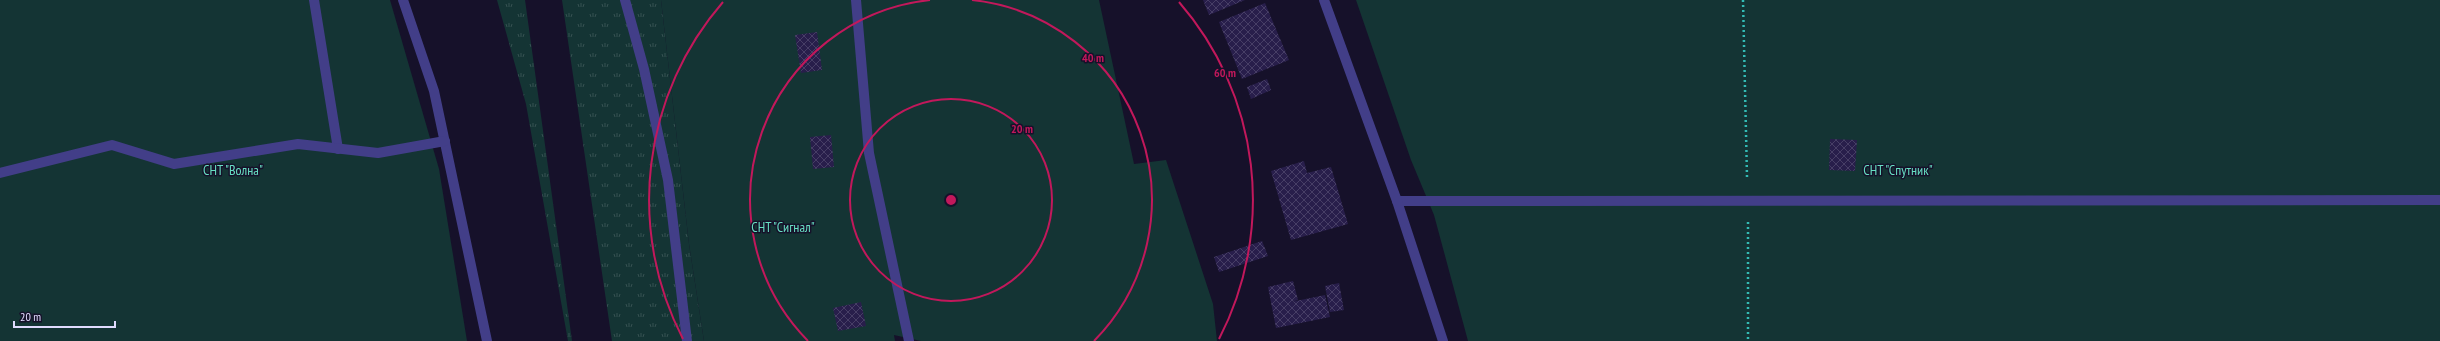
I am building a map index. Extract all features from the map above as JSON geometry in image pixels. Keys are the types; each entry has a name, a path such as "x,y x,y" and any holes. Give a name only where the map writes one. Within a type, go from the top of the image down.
{"street":[{"path":"314,0 338,149"},
{"path":"403,0 434,91 487,341"},
{"path":"625,0 644,69 668,180 687,341"},
{"path":"856,0 869,153 909,341"},
{"path":"1324,0 1397,201 1443,341"},
{"path":"0,173 112,145 174,164 298,144 378,153 445,141"},
{"path":"1397,201 2440,200"}],"path":[{"path":"1743,0 1748,201 1748,341"}],"green space":[{"name":"СНТ \"Волна\"","path":"0,0 390,0 439,169 467,341 0,341"},
{"path":"497,0 525,0 572,341 568,341 526,104"},
{"path":"562,0 661,0 689,244 704,341 612,341"},
{"name":"СНТ \"Сигнал\"","path":"661,0 1099,0 1134,164 1166,160 1213,304 1217,341 921,341 894,335 895,341 704,341 689,244"},
{"name":"СНТ \"Спутник\"","path":"1356,0 2440,0 2440,341 1468,341 1434,215 1411,160"}],"building":[{"path":"1203,0 1245,0 1209,15"},
{"path":"1265,3 1289,60 1242,79 1219,22"},
{"path":"817,32 822,70 801,73 795,35"},
{"path":"1267,79 1271,90 1251,99 1247,87"},
{"path":"831,135 834,167 813,169 810,137"},
{"path":"1830,139 1857,140 1855,171 1829,170"},
{"path":"1304,161 1307,173 1331,167 1348,224 1291,240 1271,171"},
{"path":"1262,241 1268,256 1219,272 1214,257"},
{"path":"1293,281 1298,300 1291,302 1325,295 1330,317 1276,328 1268,287"},
{"path":"1339,283 1344,310 1330,312 1325,286"},
{"path":"861,302 866,326 838,331 833,308"}]}
